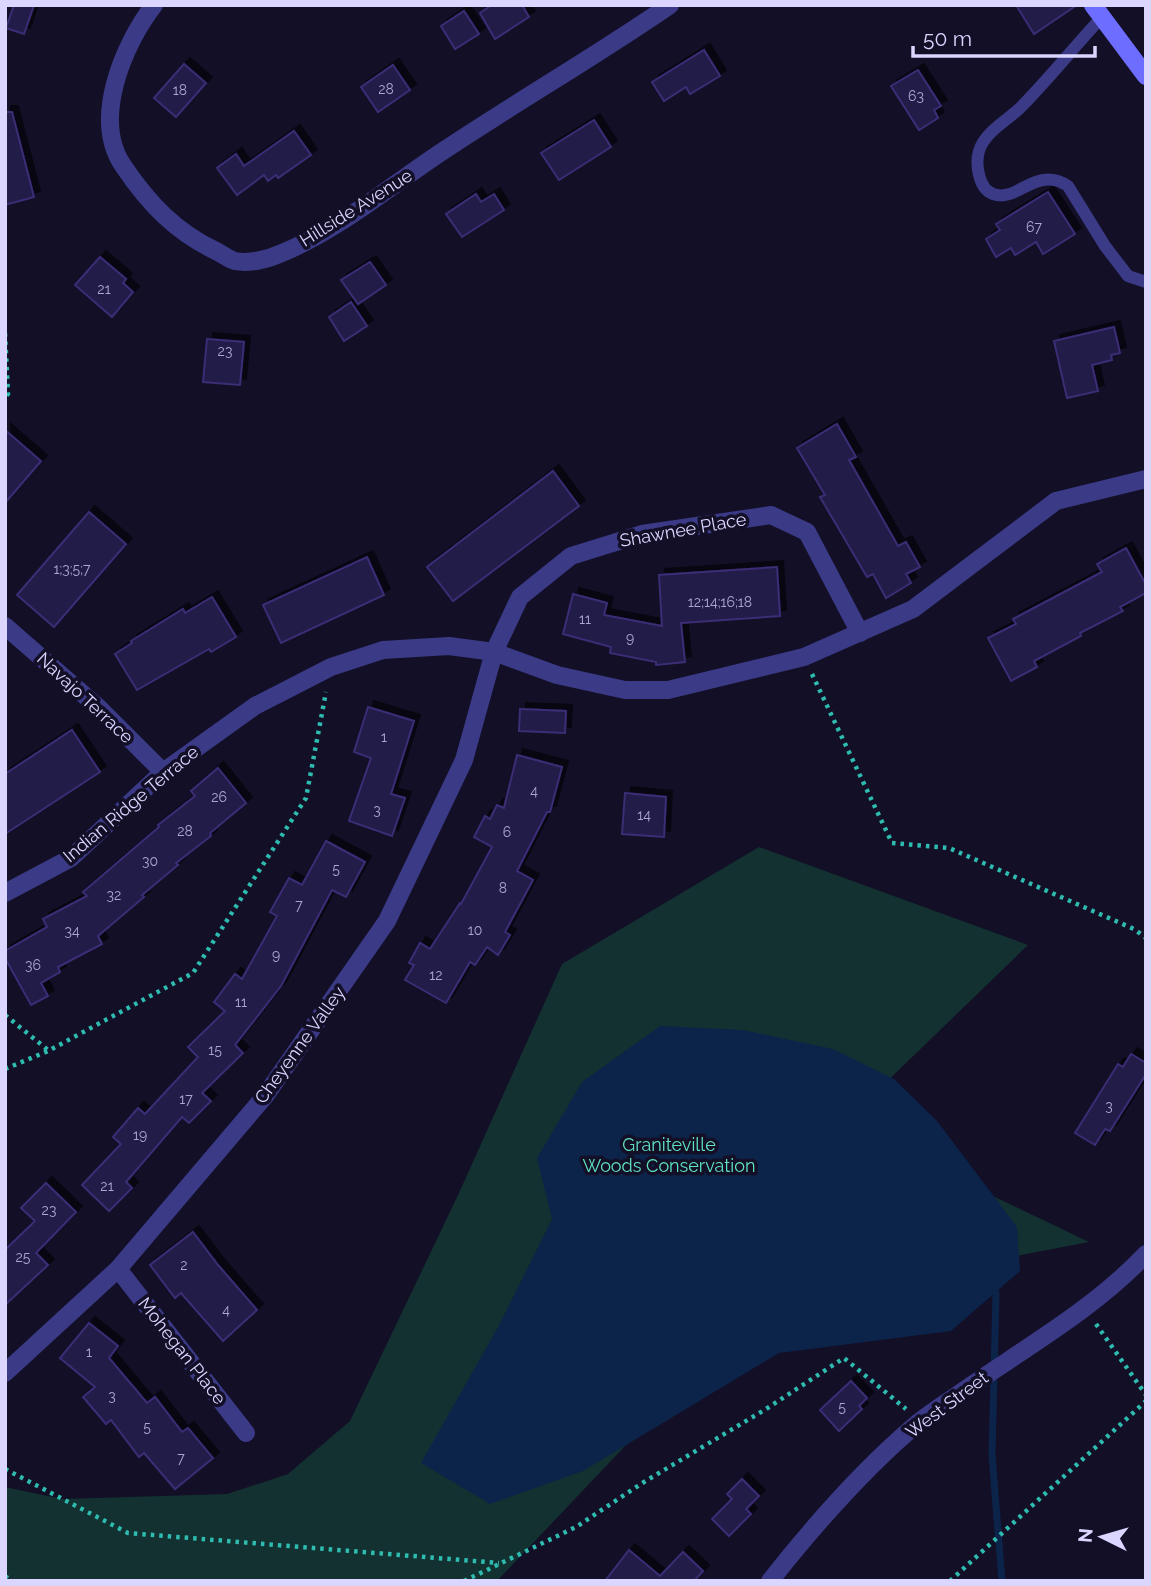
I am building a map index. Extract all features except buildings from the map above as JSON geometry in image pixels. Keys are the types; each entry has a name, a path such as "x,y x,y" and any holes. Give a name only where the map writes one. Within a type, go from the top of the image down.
{"main road":[{"path":"1098,11 1146,76"}],"street":[{"name":"Hillside Avenue","path":"154,5 143,19 124,58 112,92 110,110 114,149 120,163 142,194 183,234 236,261 255,261 281,254 329,229 670,5"},
{"name":"Indian Ridge Terrace","path":"5,893 71,858 163,772 255,706 331,667 383,650 449,646 494,652 557,675 625,690 668,690 804,657 913,610 1056,501 1146,479"},
{"name":"Shawnee Place","path":"494,652 520,597 571,555 642,534 771,515 807,532 860,633"},
{"name":"Navajo Terrace","path":"5,625 99,708 163,772"},
{"name":"Cheyenne Valley","path":"5,1373 118,1269 265,1096 387,922 464,760 494,652"},
{"name":"West Street","path":"770,1581 807,1534 862,1475 920,1421 1086,1305 1125,1276 1146,1254"},
{"name":"Mohegan Place","path":"118,1269 246,1433"}],"lane":[{"path":"1098,11 1018,109 989,135 979,152 979,176 985,190 996,195 1045,178 1059,180 1068,186 1105,246 1128,276 1146,282"}],"path":[{"path":"5,333 8,394 5,397"},
{"path":"804,657 892,844 949,848 1134,929 1146,938"},
{"path":"5,1069 48,1051 192,973 306,798 331,667"},
{"path":"5,1015 48,1051"},
{"path":"1086,1305 1102,1335 1146,1395"},
{"path":"464,1581 576,1527 844,1358 920,1421"},
{"path":"950,1581 1146,1401"},
{"path":"5,1469 128,1533 500,1563"},
{"path":"5,1576 12,1581"}],"green space":[{"name":"Graniteville Woods Conservation","path":"759,847 1028,945 843,1124 1089,1242 758,1306 497,1581 5,1581 5,1487 62,1499 227,1494 288,1474 350,1421 459,1193 562,964"}],"water":[{"path":"660,1026 743,1030 833,1049 894,1079 937,1121 1017,1227 1020,1271 951,1331 779,1353 583,1471 490,1504 421,1463 498,1327 552,1219 537,1158 582,1082"}],"waterway":[{"path":"996,1293 992,1455 1002,1581"}]}
